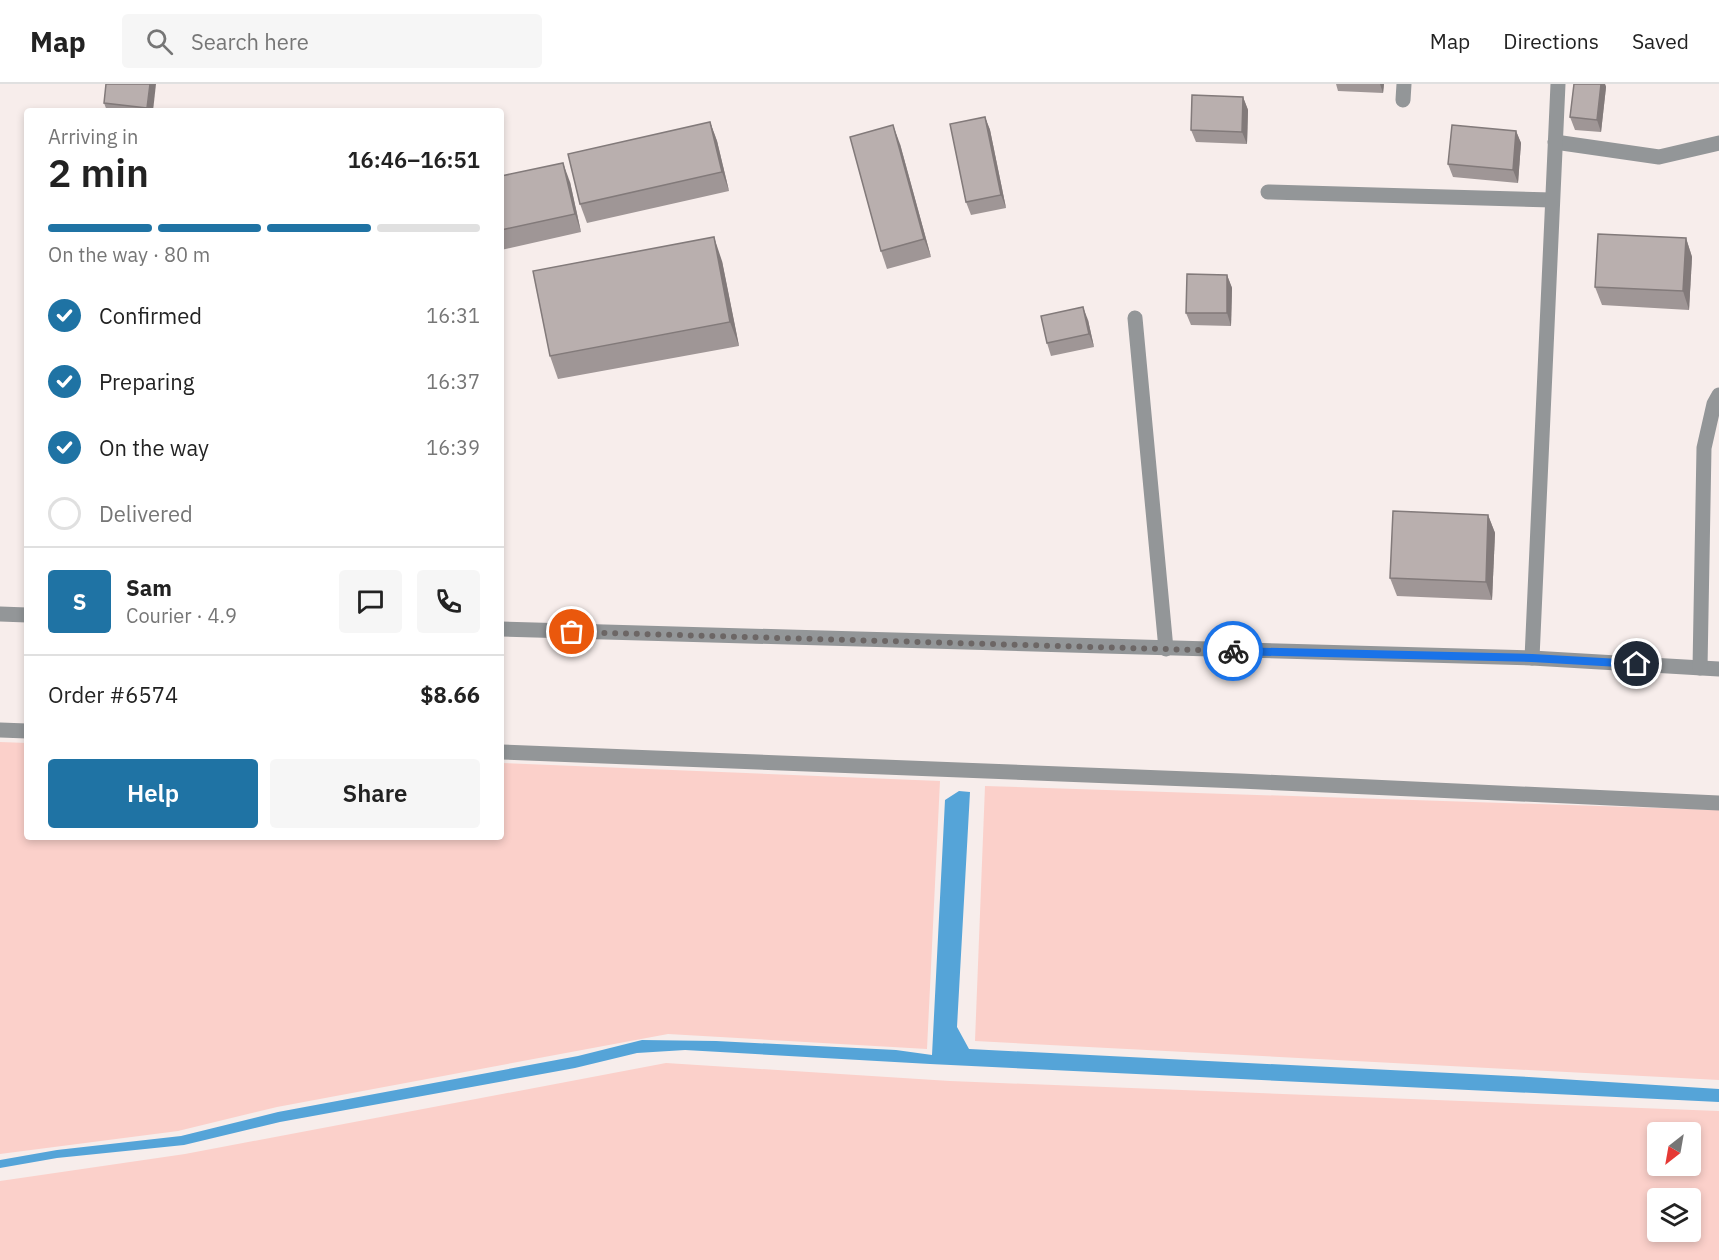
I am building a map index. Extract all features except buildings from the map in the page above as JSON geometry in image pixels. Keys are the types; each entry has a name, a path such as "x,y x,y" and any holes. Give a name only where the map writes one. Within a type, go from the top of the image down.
{"street":[{"path":"1403,100 1404,84"},
{"path":"1532,658 1558,84"},
{"path":"1555,142 1659,157 1719,143"},
{"path":"1268,192 1552,200"},
{"path":"1135,318 1166,649"},
{"path":"1700,668 1704,448 1714,404 1719,394"},
{"path":"0,615 24,615"},
{"path":"504,629 1532,658 1719,669"},
{"path":"0,730 24,731"},
{"path":"504,752 1719,803"}],"shaded area":[{"path":"0,742 24,743 24,840 504,840 504,763 940,781 927,1049 668,1034 277,1107 178,1131 0,1154"},
{"path":"985,786 1719,810 1719,1080 975,1041"},
{"path":"666,1063 950,1081 1719,1111 1719,1260 0,1260 0,1181 185,1154"}],"water":[{"path":"959,791 970,792 957,1027 969,1049 1529,1077 1719,1089 1719,1102 685,1050 637,1053 575,1068 280,1122 184,1145 57,1158 0,1168 0,1160 57,1150 181,1136 278,1112 578,1056 642,1040 716,1041 896,1050 932,1055 945,800"}],"way so far":[{"path":"572,632 1233,651"}],"route":[{"path":"1233,651 1532,658 1637,664"}]}
